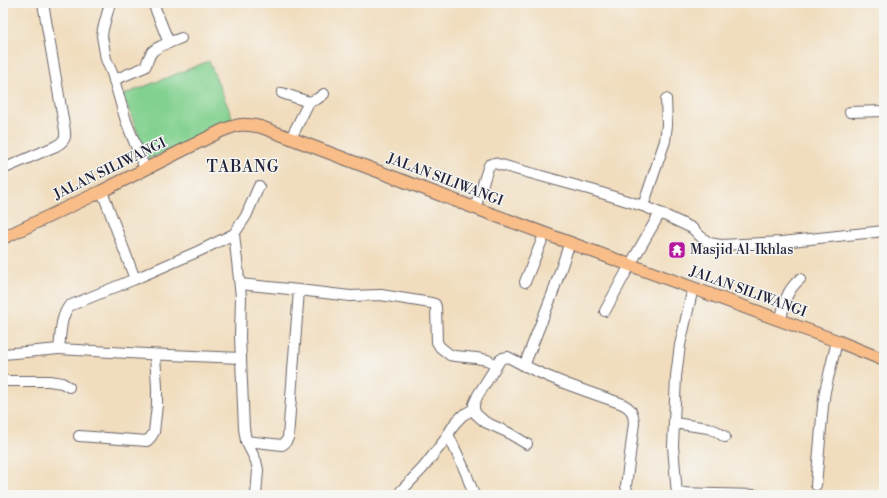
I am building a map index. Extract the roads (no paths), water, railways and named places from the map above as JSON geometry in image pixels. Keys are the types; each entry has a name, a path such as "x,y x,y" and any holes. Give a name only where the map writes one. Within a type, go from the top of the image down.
{"main road":[{"name":"JALAN SILIWANGI","path":"3,238 102,191 221,131 234,126 246,124 261,127 291,138 475,208 781,320 884,360"}],"street":[{"path":"3,169 56,146 65,139 64,125 43,3"},
{"path":"110,3 102,36 106,59 126,121 145,169"},
{"path":"154,3 169,43"},
{"path":"114,80 145,67 151,52 181,38"},
{"path":"282,94 309,102 317,100 324,94"},
{"path":"643,206 665,141 667,125 666,99"},
{"path":"291,138 309,102"},
{"path":"850,112 884,111"},
{"path":"475,208 489,165 494,163 592,190 643,206 692,228 709,243 721,245 782,242 884,231"},
{"path":"59,349 62,319 70,306 199,251 234,234 246,216 259,186"},
{"path":"102,191 135,279"},
{"path":"604,311 660,213"},
{"path":"525,282 545,233"},
{"path":"234,234 241,297 240,337 244,428 246,441 256,461 258,470 256,495"},
{"path":"524,366 552,295 570,242"},
{"path":"781,320 788,292 800,279"},
{"path":"240,284 350,296 381,295 432,303 435,304 436,307 437,342 440,347 450,355 487,360 497,365"},
{"path":"693,288 679,353 676,376 673,446 677,494 755,495"},
{"path":"246,441 282,444 285,443 288,438 299,290"},
{"path":"816,485 825,391 837,341"},
{"path":"3,354 59,349 155,355 241,358"},
{"path":"79,436 147,441 151,437 154,432 157,405 155,355"},
{"path":"527,444 507,432 484,422 476,414 474,409 474,404 478,395 503,358 508,357 524,366 574,387 627,406 633,415 634,423 626,486 628,495"},
{"path":"3,381 49,381 62,383 68,387"},
{"path":"399,495 423,468 455,423 463,415 474,409"},
{"path":"674,423 708,428 725,437"},
{"path":"448,434 466,473 474,495"}],"place":[{"name":"Masjid Al-Ikhlas","path":"677,250"}],"district":[{"name":"TABANG","path":"243,167"}]}
